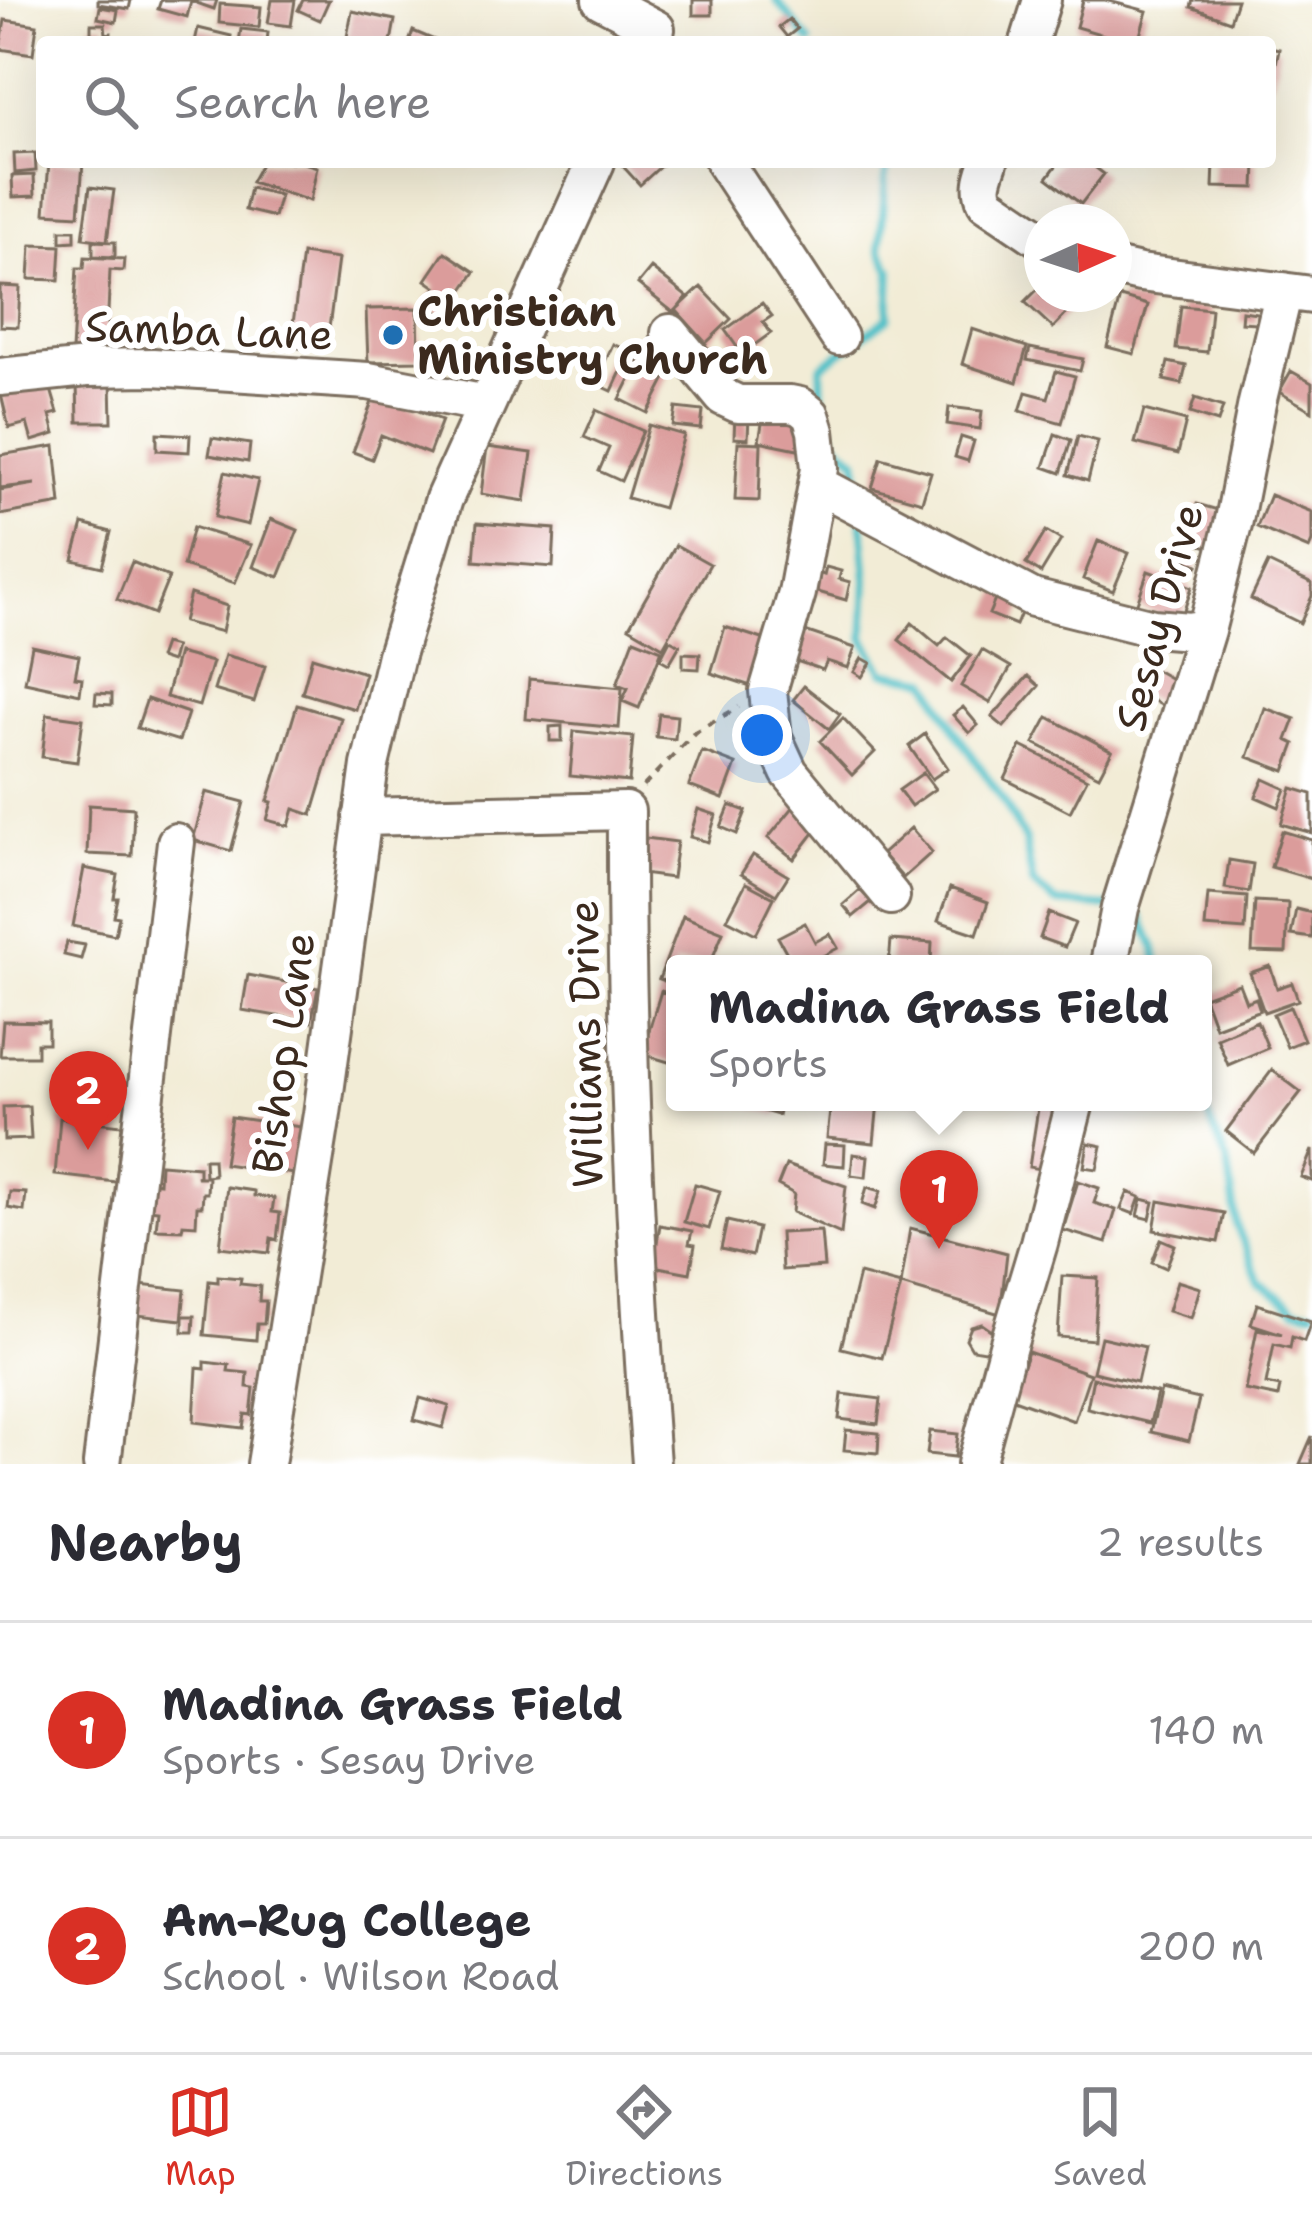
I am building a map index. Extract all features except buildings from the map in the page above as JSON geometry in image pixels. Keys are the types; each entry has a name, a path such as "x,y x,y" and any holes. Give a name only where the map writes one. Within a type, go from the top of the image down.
{"street":[{"path":"601,0 659,24"},
{"path":"1031,36 1042,0"},
{"name":"Bishop Lane","path":"266,1464 322,1114 370,765 396,655 444,499 593,168"},
{"path":"728,168 839,337"},
{"path":"987,168 982,182 986,202 1024,228"},
{"path":"1132,271 1298,293"},
{"name":"Sesay Drive","path":"1110,955 1120,908 1207,627 1257,403 1298,293"},
{"path":"670,333 723,397 738,404 800,406 811,415 819,452 817,484 797,593 768,691 773,737 789,772 891,896"},
{"name":"Samba Lane","path":"0,377 153,367 368,381 486,404"},
{"path":"817,484 1033,598 1153,628 1190,631 1207,627"},
{"path":"362,817 626,811"},
{"name":"Williams Drive","path":"626,811 626,1009 636,1264 651,1464"},
{"path":"102,1464 176,842"},
{"path":"976,1464 1073,1111"}],"path":[{"path":"626,811 695,732 768,691"}],"waterway":[{"path":"776,0 805,36"},
{"path":"822,411 821,367 889,317 891,270 880,249 887,168"},
{"path":"831,430 857,460 860,494"},
{"path":"862,521 867,580 864,638 884,672 928,680 1025,840 1033,884 1057,903 1111,907"},
{"path":"1131,912 1141,916 1156,955"},
{"path":"1206,1111 1228,1164 1237,1227 1260,1281 1296,1309 1312,1311"}],"place":[{"name":"Christian Ministry Church","path":"393,335"},
{"name":"Am-Rug College","path":"88,1150"},
{"name":"Madina Grass Field","path":"939,1249"}]}
